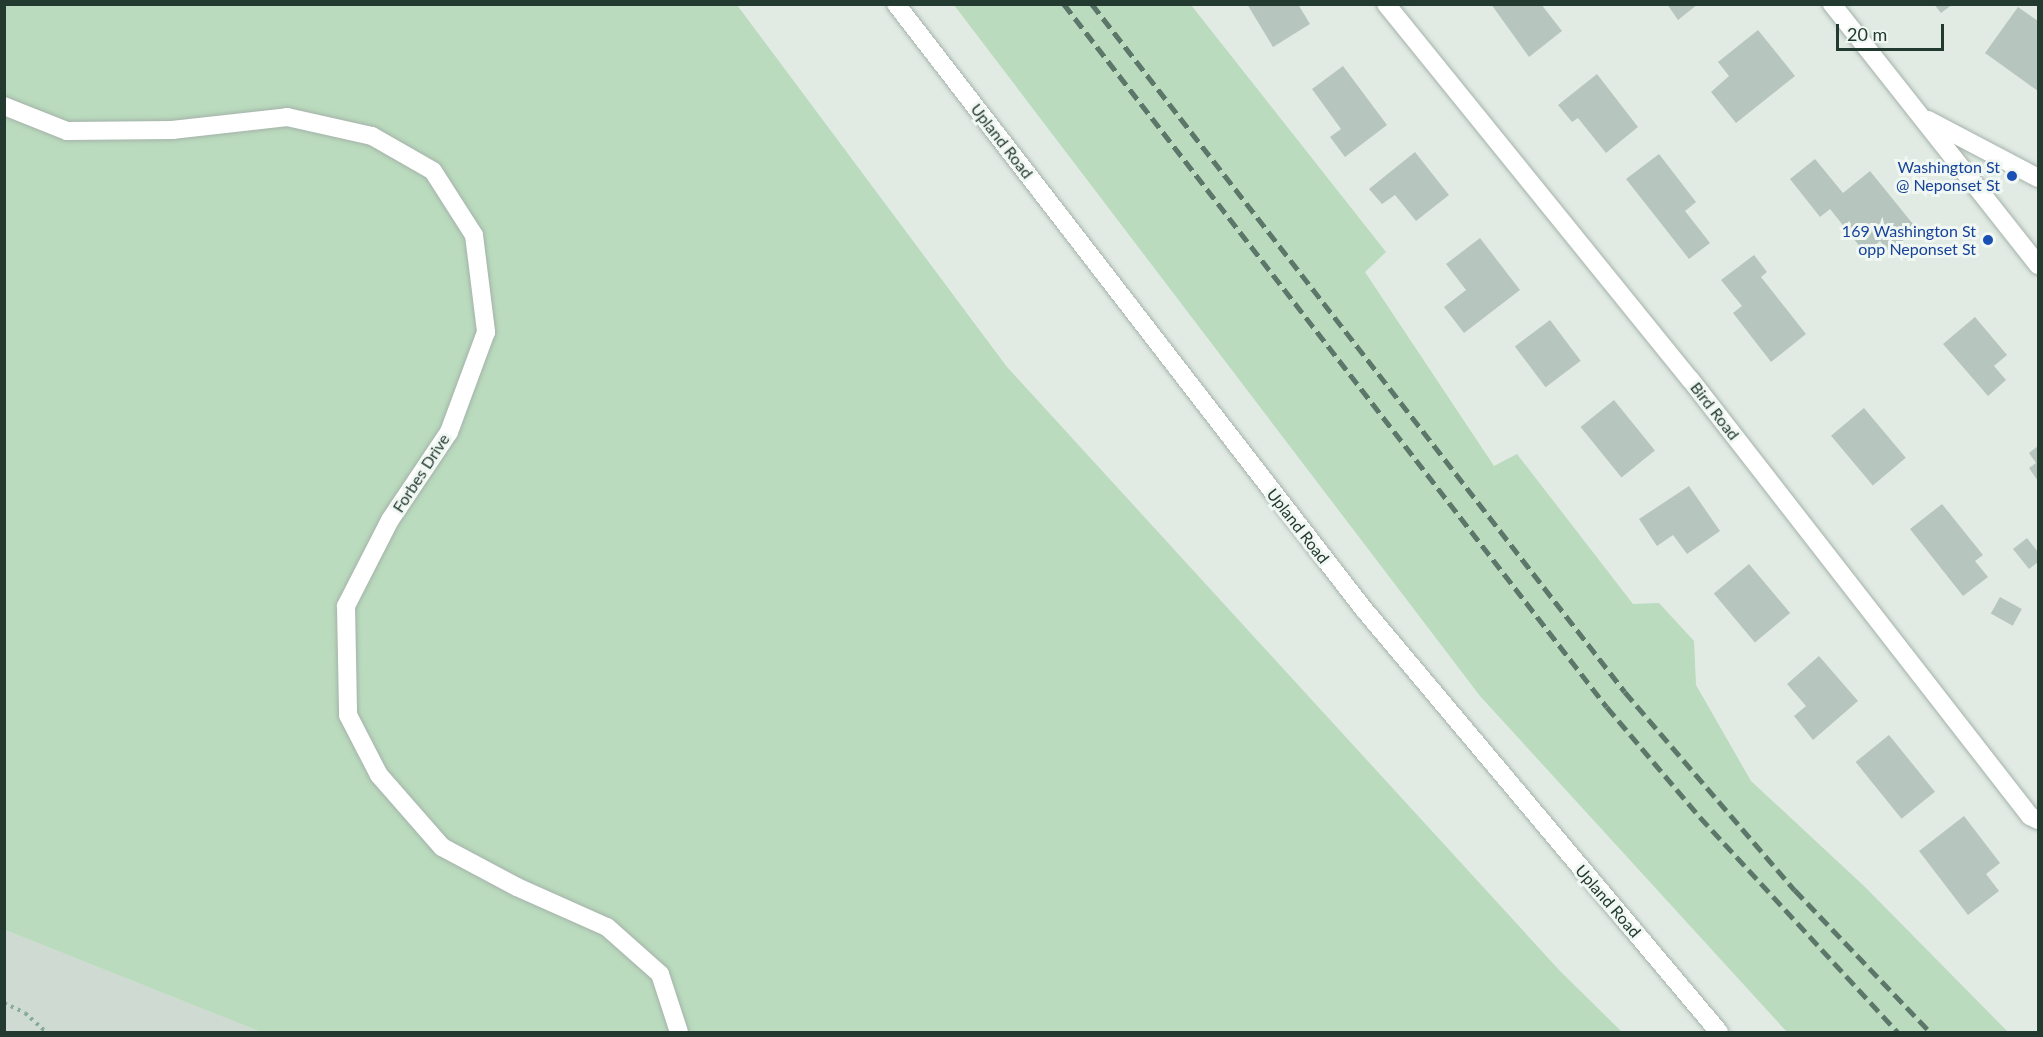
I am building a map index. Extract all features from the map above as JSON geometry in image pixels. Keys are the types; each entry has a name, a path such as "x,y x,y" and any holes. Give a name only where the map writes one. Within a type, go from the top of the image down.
{"street":[{"name":"Upland Road","path":"896,4 1362,607 1498,774 1719,1032"},
{"name":"Bird Road","path":"1386,4 1689,378 2030,816 2038,820"},
{"path":"1832,4 2038,265"},
{"name":"Forbes Drive","path":"4,106 67,131 172,130 287,117 372,136 433,171 474,236 486,332 449,432 390,520 346,606 348,715 379,775 442,847 517,887 607,927 660,974 679,1032"},
{"path":"1921,116 2038,178"}],"path":[{"path":"4,1003 25,1013 46,1032"}],"shaded area":[{"path":"5,930 261,1032 5,1032"}],"green space":[{"path":"4,5 737,5 1007,367 1560,971 1622,1032 261,1032 5,930"},
{"path":"954,5 1191,5 1386,252 1365,272 1494,466 1517,454 1633,604 1659,603 1694,641 1696,685 1751,781 1864,886 2008,1032 1787,1032 1480,696"}],"building":[{"path":"1247,4 1298,4 1310,24 1273,47"},
{"path":"1491,4 1541,4 1562,31 1529,57"},
{"path":"1667,4 1698,4 1678,20"},
{"path":"1934,4 1953,4 1941,13"},
{"path":"2018,7 2038,21 2038,91 1985,53"},
{"path":"1758,30 1795,76 1736,123 1711,92 1729,76 1718,62"},
{"path":"1343,66 1387,125 1345,157 1330,137 1341,129 1312,89"},
{"path":"1597,74 1638,127 1606,153 1578,118 1572,122 1558,105"},
{"path":"1415,152 1449,195 1416,221 1395,195 1382,204 1369,189"},
{"path":"1659,154 1696,202 1685,211 1710,243 1689,259 1626,179"},
{"path":"1815,159 1843,193 1870,171 1917,229 1889,252 1880,241 1865,253 1830,209 1820,217 1790,179"},
{"path":"1480,238 1520,290 1464,333 1444,307 1466,290 1446,264"},
{"path":"1754,255 1767,272 1761,277 1806,334 1771,362 1733,313 1742,306 1721,280"},
{"path":"1975,317 2007,355 1994,366 2006,380 1988,396 1943,344"},
{"path":"1550,320 1581,361 1546,387 1515,346"},
{"path":"1614,400 1655,451 1621,478 1581,427"},
{"path":"1864,408 1906,458 1873,485 1831,436"},
{"path":"2038,446 2038,481 2029,468 2036,463 2029,453"},
{"path":"1689,486 1720,531 1687,554 1673,535 1657,546 1639,519"},
{"path":"1942,504 1983,555 1975,561 1988,577 1963,596 1910,529"},
{"path":"2027,538 2038,552 2038,562 2029,569 2013,549"},
{"path":"1749,564 1790,613 1755,643 1714,594"},
{"path":"2000,597 2022,609 2013,626 1991,614"},
{"path":"1819,656 1858,701 1813,740 1794,716 1806,706 1787,684"},
{"path":"1889,735 1935,792 1902,819 1856,762"},
{"path":"1964,816 2000,863 1986,874 1999,891 1968,915 1919,851"}],"railway":[{"path":"1064,4 1607,707 1700,817 1898,1032"},
{"path":"1092,4 1625,692 1795,890 1930,1032"}],"place":[{"name":"Washington St @ Neponset St","path":"2012,176"},
{"name":"169 Washington St opp Neponset St","path":"1988,240"}]}
